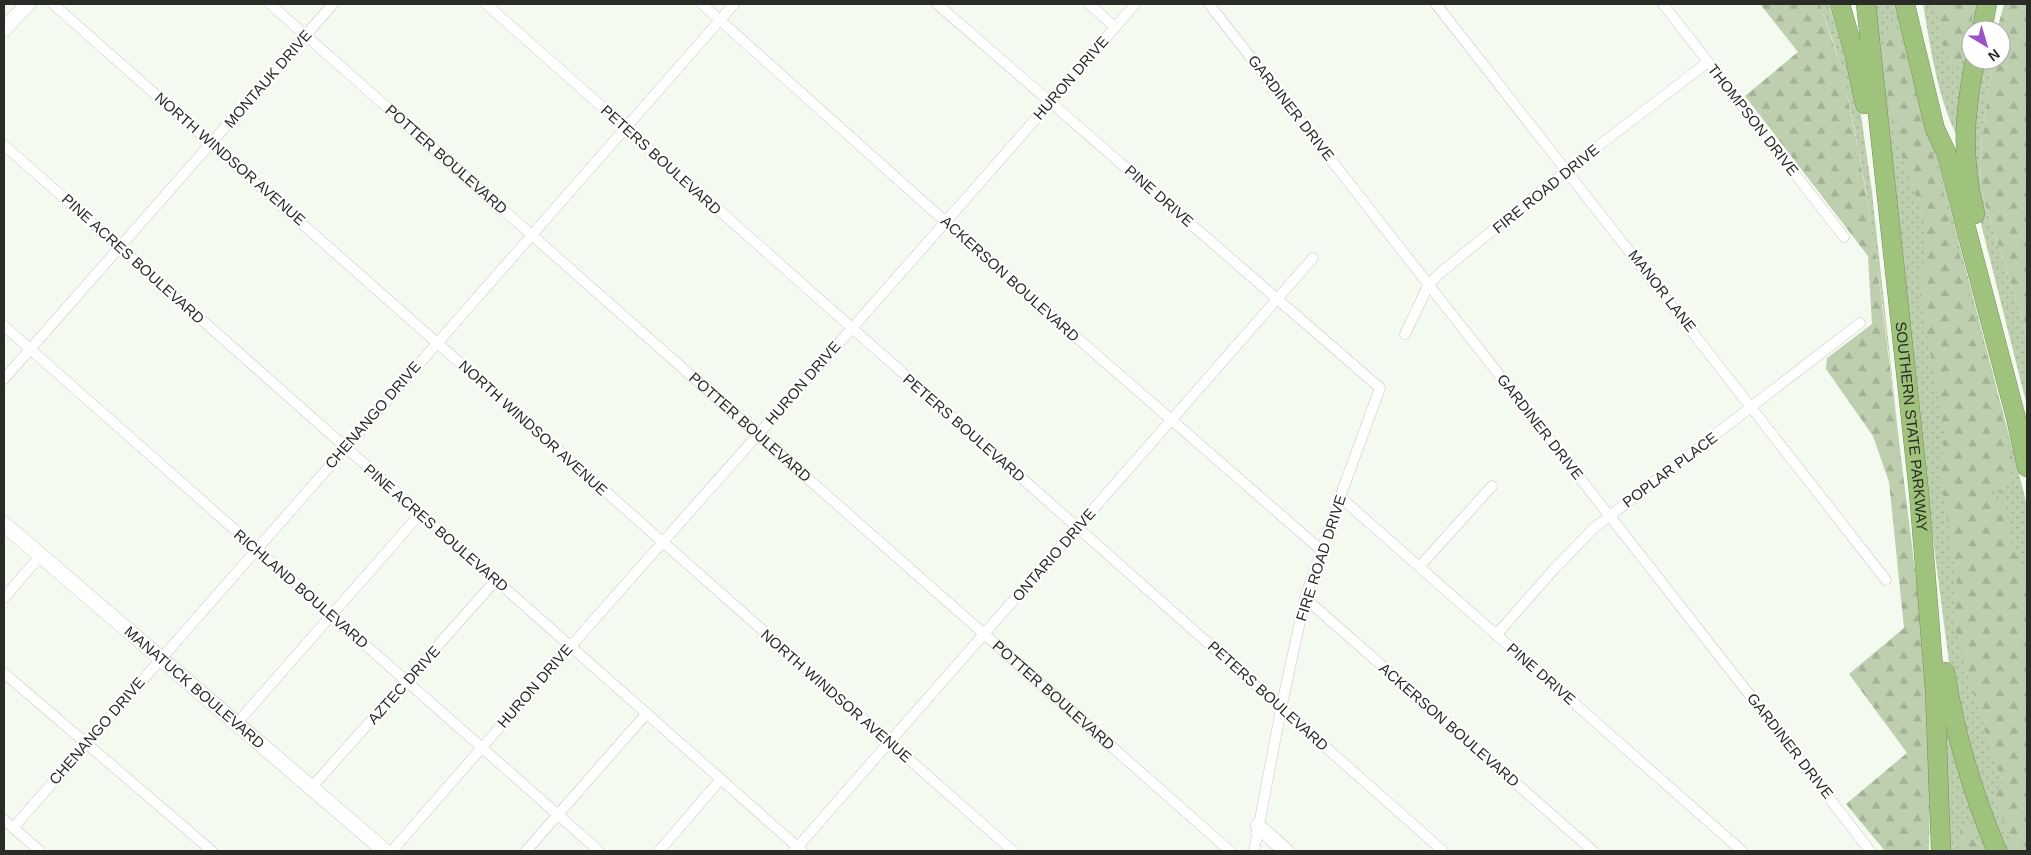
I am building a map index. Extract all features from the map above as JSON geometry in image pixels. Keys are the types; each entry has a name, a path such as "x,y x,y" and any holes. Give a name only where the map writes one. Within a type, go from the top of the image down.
{"highway":[{"path":"1840,4 1862,84 1875,171 1888,217"},
{"name":"SOUTHERN STATE PARKWAY","path":"1866,4 1918,493 1935,690 1941,851"},
{"path":"1905,4 1935,129 1946,152"},
{"path":"1918,4 1944,126 1946,152 2016,418 2027,467"},
{"path":"1984,20 1987,4"},
{"path":"1973,70 1967,106 1964,148 1970,194 1979,231 1988,311"},
{"path":"2016,418 2027,448"},
{"path":"1918,493 1950,702 1965,762 1997,851"}],"street":[{"path":"4,29 28,4"},
{"name":"NORTH WINDSOR AVENUE","path":"53,4 213,143 1013,851"},
{"name":"POTTER BOULEVARD","path":"270,4 1230,851"},
{"name":"MONTAUK DRIVE","path":"4,378 119,246 213,143 333,4"},
{"name":"PETERS BOULEVARD","path":"486,4 1442,851"},
{"name":"ACKERSON BOULEVARD","path":"702,4 1103,361 1172,418 1321,550"},
{"name":"CHENANGO DRIVE","path":"13,828 734,4"},
{"name":"PINE DRIVE","path":"937,4 1278,297 1380,388"},
{"path":"1089,4 1115,27"},
{"name":"HURON DRIVE","path":"392,851 1135,4"},
{"name":"GARDINER DRIVE","path":"1209,4 1870,851"},
{"name":"MANOR LANE","path":"1436,4 1886,580"},
{"name":"THOMPSON DRIVE","path":"1663,4 1844,237"},
{"name":"FIRE ROAD DRIVE","path":"1405,334 1429,284 1567,170 1708,62"},
{"name":"PINE ACRES BOULEVARD","path":"4,144 647,713 798,850"},
{"name":"ONTARIO DRIVE","path":"798,850 1172,418 1314,258"},
{"name":"POPLAR PLACE","path":"1496,635 1555,568 1594,528 1860,323"},
{"name":"RICHLAND BOULEVARD","path":"4,326 599,851"},
{"name":"FIRE ROAD DRIVE","path":"1254,851 1281,709 1305,598 1380,388"},
{"path":"1420,566 1492,486"},
{"name":"PINE DRIVE","path":"1340,497 1742,851"},
{"path":"237,724 420,514"},
{"name":"MANATUCK BOULEVARD","path":"4,524 385,851"},
{"path":"4,598 41,555"},
{"name":"AZTEC DRIVE","path":"311,788 496,580"},
{"name":"ACKERSON BOULEVARD","path":"1305,598 1594,851"},
{"path":"4,673 212,851"},
{"path":"526,851 647,713"},
{"path":"660,851 721,779"},
{"path":"4,820 40,851"},
{"path":"1258,826 1286,851"}],"green space":[{"path":"1760,4 1820,4 1842,70 1859,153 1874,239 1923,635 1930,784 1929,851 1885,851 1846,804 1907,753 1849,674 1904,628 1889,482 1873,436 1826,369 1827,358 1872,324 1868,256 1745,96 1798,52"},
{"path":"1820,4 1829,4 1860,108 1872,192 1900,449 1877,260 1862,166 1840,64"},
{"path":"1873,4 1899,4 2027,505 2027,851 2004,851 1978,784 1952,686 1927,492"},
{"path":"1923,4 1981,4 1978,20 1961,20 1961,70 1967,70 1962,94 1958,138 1945,106 1932,55"},
{"path":"1936,4 1974,4 1972,20 1961,20 1961,60 1954,73 1940,38"},
{"path":"2004,4 2027,4 2027,334 1980,188 1982,135 1992,70 2011,70 2011,20 2000,20"},
{"path":"1892,18 1900,37 1929,140 2013,460 2011,478 2002,493 1990,491 1982,495 2005,503 2015,552 2027,579 2027,851 2014,851 1994,796 2003,784 1984,728 1952,618 1957,584 1941,481 1944,431 1920,295 1927,229 1899,149 1880,56"},
{"path":"1978,70 1992,70 1982,135 1980,188 2027,334 2027,406 1972,188 1969,126"},
{"path":"1946,724 1992,851 1950,851"},
{"path":"1971,821 1981,851 1962,851 1960,830"}]}
